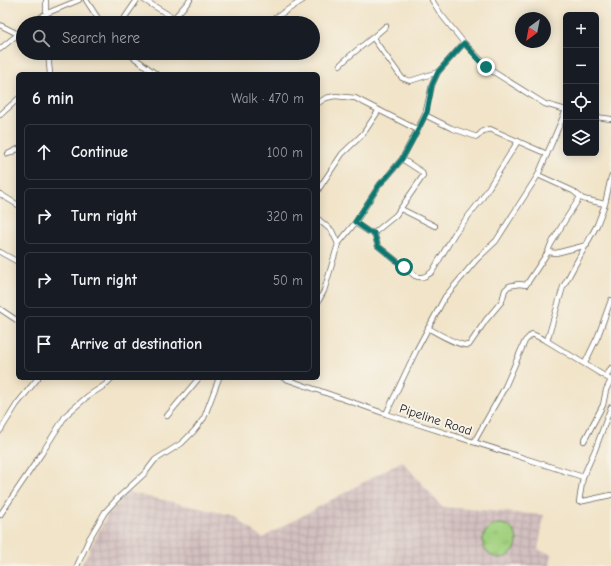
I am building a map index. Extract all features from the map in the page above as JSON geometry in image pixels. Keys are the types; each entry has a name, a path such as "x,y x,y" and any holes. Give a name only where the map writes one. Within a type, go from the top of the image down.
{"street":[{"path":"45,14 46,0"},
{"path":"42,16 79,0"},
{"path":"86,0 96,16"},
{"path":"127,16 137,0"},
{"path":"144,0 171,16"},
{"path":"176,16 190,0"},
{"path":"278,16 303,0"},
{"path":"432,0 440,13 464,43 492,71 545,104 563,109"},
{"path":"0,25 16,33"},
{"path":"340,65 386,26"},
{"path":"0,49 16,36"},
{"path":"373,38 402,78 410,81 438,72"},
{"path":"320,298 324,291 338,244 355,222 380,184 402,159 425,115 432,85 438,72 464,43"},
{"path":"49,60 50,72"},
{"path":"137,60 153,72"},
{"path":"320,102 326,98 335,96 348,96 355,98 418,130"},
{"path":"0,115 16,102"},
{"path":"320,187 342,154 363,134 379,110"},
{"path":"425,115 450,128 466,134 477,136 483,131 490,129 547,154"},
{"path":"386,414 416,350 448,292 477,259 496,242 538,175 563,117"},
{"path":"599,118 611,120"},
{"path":"374,233 377,243 382,250 415,276 419,278 426,276 432,272 455,233 482,200 518,141"},
{"path":"8,154 16,150"},
{"path":"374,233 396,215 423,176 422,172 402,159"},
{"path":"538,175 573,191 580,198 586,201 605,204"},
{"path":"547,341 563,287 597,225 605,204 611,177"},
{"path":"0,194 16,204"},
{"path":"428,328 460,344 467,346 469,345 486,320 502,301 505,290 509,286 519,284 526,285 548,252 564,222 580,198"},
{"path":"401,209 435,226"},
{"path":"320,221 332,231 338,244"},
{"path":"355,222 369,232 374,233"},
{"path":"548,252 556,253 586,245"},
{"path":"0,252 16,261"},
{"path":"585,363 598,336 611,300"},
{"path":"0,310 16,320"},
{"path":"474,442 505,387 525,341 532,334 585,363 609,379"},
{"path":"584,441 602,405 611,368"},
{"path":"0,431 17,404 36,380"},
{"path":"0,515 66,415 110,380"},
{"path":"167,416 197,380"},
{"path":"77,566 82,553 97,525 105,512 116,499 145,473 155,460 182,443 204,418 218,380"},
{"name":"Pipeline Road","path":"290,380 386,414 583,477"},
{"path":"611,406 595,450 583,477 579,502 611,495"}],"shaded area":[{"path":"402,461 442,507 544,515 538,550 552,554 550,566 81,566 108,514 127,492 235,516 262,538"}],"green space":[{"path":"497,524 503,524 512,529 516,535 516,547 512,553 503,558 497,558 488,553 483,544 483,538 488,529"}],"route":[{"path":"404,267 378,246 374,233 369,232 355,222 380,184 402,159 422,123 427,112 432,85 438,72 464,43 486,67"}]}
